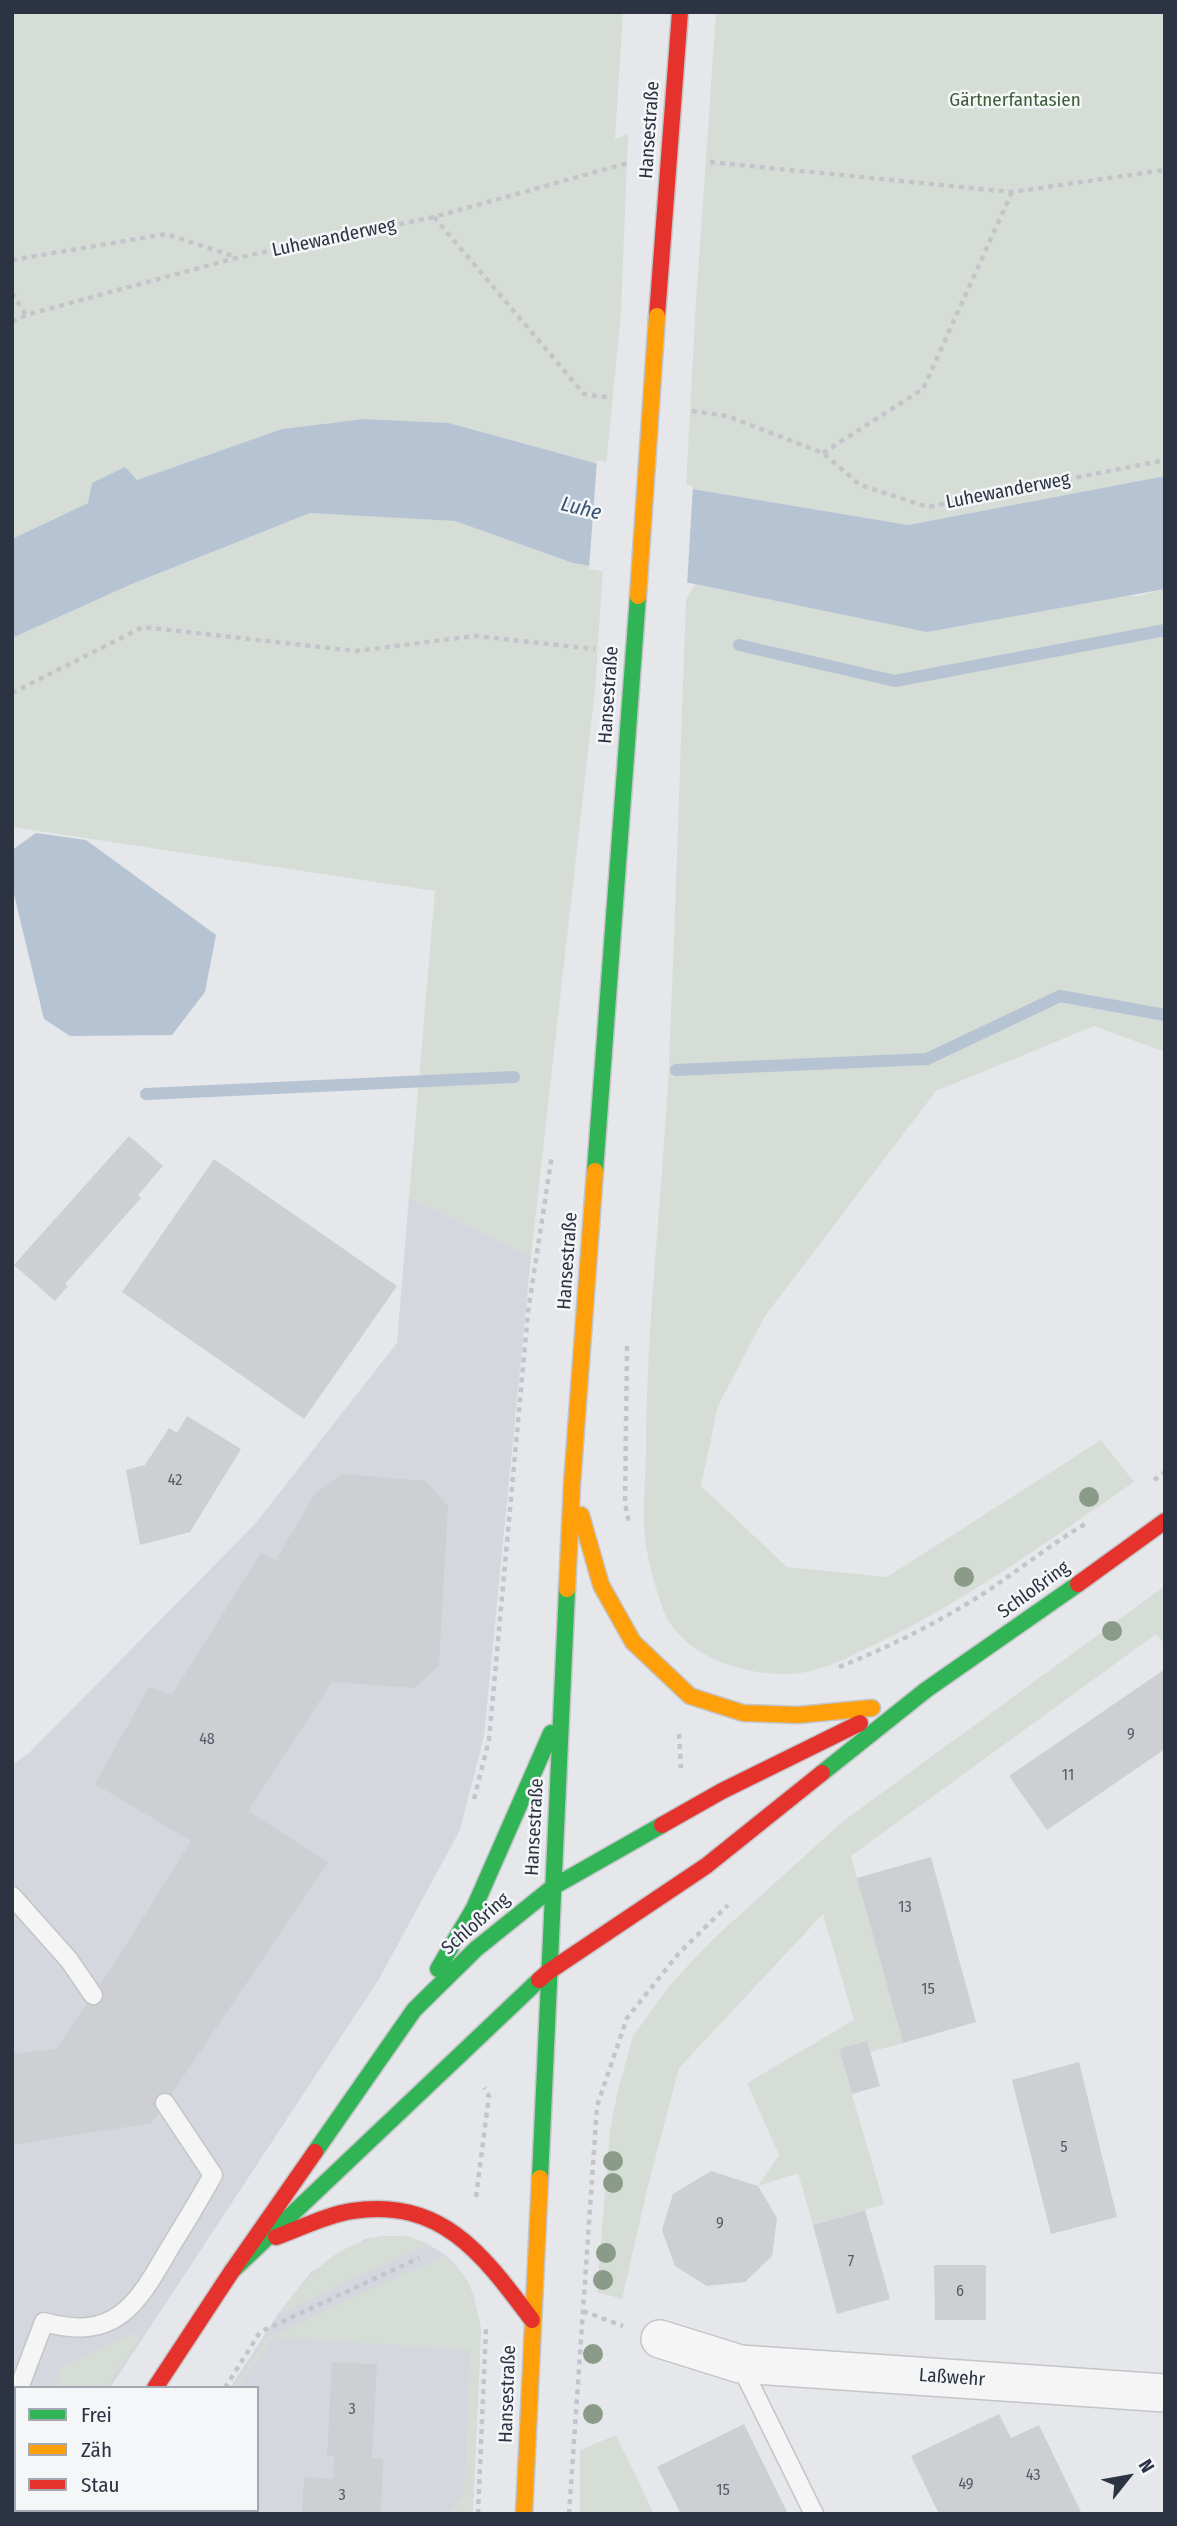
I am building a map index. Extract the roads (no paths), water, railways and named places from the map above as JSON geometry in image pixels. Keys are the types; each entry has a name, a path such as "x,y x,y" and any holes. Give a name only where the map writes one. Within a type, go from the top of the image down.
{"main road":[{"name":"Hansestraße","path":"524,2514 572,1484 680,12"},
{"path":"572,1484 601,1585 633,1642 690,1696 743,1713 798,1715 895,1706"},
{"name":"Schloßring","path":"232,2271 548,1972 706,1866 926,1690 999,1641 1165,1521"},
{"name":"Schloßring","path":"156,2386 232,2271 414,2010 476,1950 553,1887 722,1791 926,1690"},
{"path":"414,2010 474,1908 561,1709"},
{"path":"264,2241 351,2211 396,2209 426,2217 458,2233 486,2260 532,2320"}],"street":[{"name":"Laßwehr","path":"660,2339 740,2364 1165,2393"}],"lane":[{"path":"12,1896 69,1960 93,1995"},
{"path":"20,2386 44,2322 79,2329 96,2326 114,2319 142,2294 213,2175 165,2103"},
{"path":"740,2364 814,2514"}],"water":[{"name":"Luhe","path":"364,419 449,423 686,488 908,525 1165,476 1165,589 927,632 695,584 573,563 455,521 310,513 132,584 12,638 12,539 88,503 92,483 125,467 137,480 282,429"},
{"path":"36,833 86,840 216,935 205,992 172,1035 70,1036 44,1019 12,886 12,850"}],"waterway":[{"path":"739,645 895,681 1165,630"},
{"path":"676,1070 927,1059 1060,996 1165,1015"},
{"path":"146,1094 514,1077"}],"park label":[{"name":"Gärtnerfantasien","path":"1015,101"}]}
